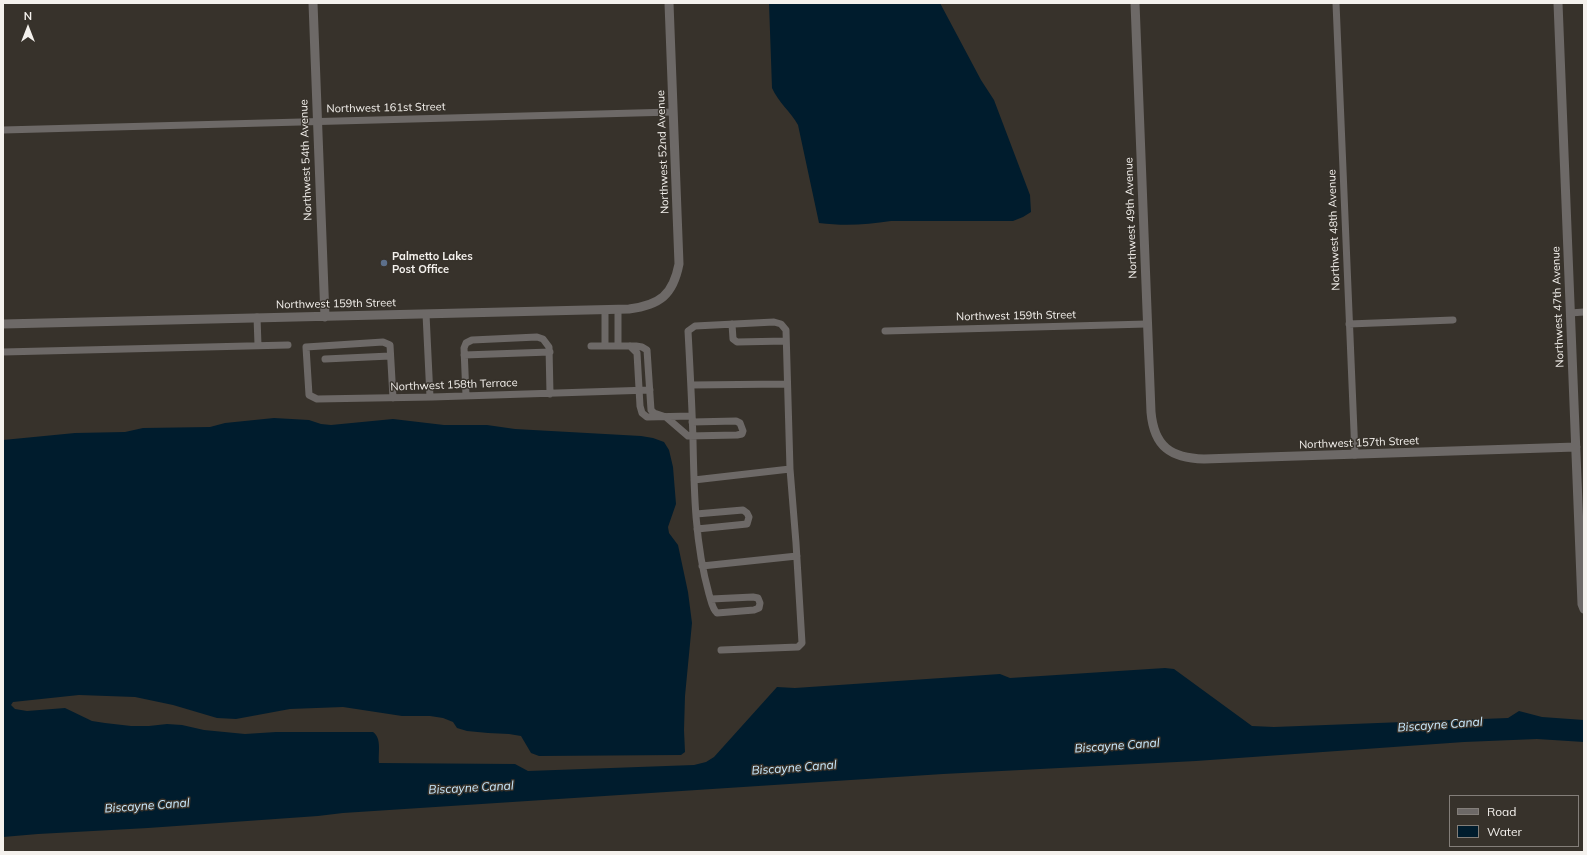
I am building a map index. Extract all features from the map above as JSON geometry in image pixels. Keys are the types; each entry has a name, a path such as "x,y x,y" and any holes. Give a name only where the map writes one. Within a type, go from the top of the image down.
{"street":[{"name":"Northwest 54th Avenue","path":"313,3 325,317"},
{"name":"Northwest 52nd Avenue","path":"665,296 672,288 677,276 679,264 669,3"},
{"name":"Northwest 49th Avenue","path":"1134,3 1151,412 1155,432"},
{"name":"Northwest 48th Avenue","path":"1336,3 1348,324 1355,455"},
{"name":"Northwest 47th Avenue","path":"1558,3 1582,604 1584,609"},
{"name":"Northwest 161st Street","path":"3,130 673,112"},
{"name":"Northwest 159th Street","path":"3,324 257,317 325,317 618,310 645,307 657,303 665,296"},
{"path":"605,310 605,346"},
{"path":"618,310 618,346"},
{"path":"1570,313 1584,312"},
{"path":"426,314 430,397"},
{"path":"257,317 258,345"},
{"path":"1348,324 1453,320"},
{"path":"711,599 754,596 758,598 760,603 759,608 754,610 717,613 714,610 711,599 702,566 696,514 688,331 695,326 774,322 781,324 786,330 786,384 790,469 802,643 798,647 721,650"},
{"path":"732,324 733,339 737,342 786,341"},
{"name":"Northwest 159th Street","path":"885,331 1147,324"},
{"path":"466,396 464,348 468,341 537,338 543,339 549,346 550,394"},
{"name":"Northwest 158th Terrace","path":"390,356 390,345 383,342 306,347 309,395 312,398 318,399 393,398 650,390"},
{"path":"3,352 288,345"},
{"path":"591,346 630,346 642,347 647,350 651,410 654,413 666,417 688,436 742,434 743,431 740,423 736,421 666,417 647,417 642,413 640,406 637,353 630,346"},
{"path":"464,355 550,352"},
{"path":"325,358 390,356 393,398"},
{"path":"691,385 786,384"},
{"name":"Northwest 157th Street","path":"1155,432 1161,444 1169,451 1178,456 1189,459 1576,447"},
{"path":"694,480 790,469"},
{"path":"696,514 743,510 749,517 747,524 697,529"},
{"path":"702,566 796,556"}],"water":[{"path":"769,3 940,3 981,80 994,100 1030,195 1031,212 1013,221 891,221 846,225 819,223 798,125 772,88"},
{"name":"Biscayne Canal","path":"274,418 309,420 321,424 331,425 393,419 444,425 487,425 515,429 641,436 664,442 669,450 673,467 676,504 668,527 669,533 678,545 688,592 692,623 685,696 685,752 681,755 539,756 531,753 521,736 467,731 457,728 453,722 443,718 430,716 402,716 343,707 290,709 236,719 217,718 173,705 135,697 79,695 13,702 11,705 15,709 27,711 65,708 92,721 105,723 131,726 167,724 182,725 204,730 245,734 276,732 373,732 378,738 379,742 379,763 515,764 528,771 694,765 706,762 714,757 777,687 795,688 1000,674 1010,678 1165,668 1174,669 1252,726 1274,727 1508,718 1519,711 1542,717 1584,720 1584,742 1537,739 1464,742 1196,761 943,774 343,813 148,828 3,837 3,440 75,433 125,432 143,428 210,427 225,423"}],"place":[{"name":"Palmetto Lakes Post Office","path":"384,263"}]}
